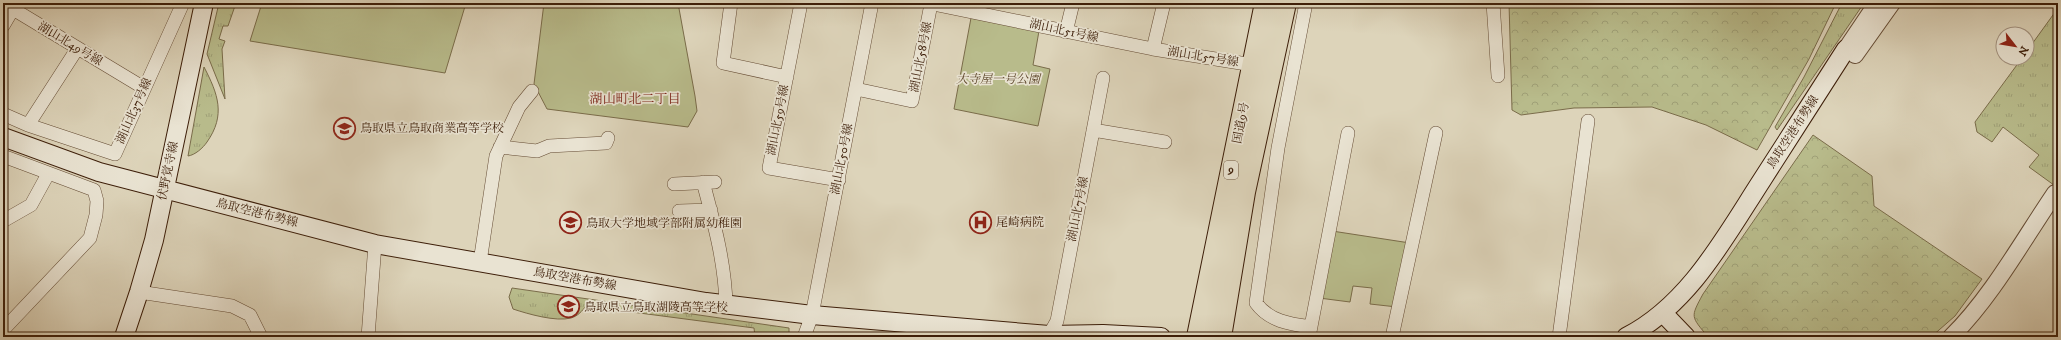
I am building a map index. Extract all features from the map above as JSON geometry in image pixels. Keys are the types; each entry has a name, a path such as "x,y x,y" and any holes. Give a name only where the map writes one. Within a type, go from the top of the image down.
{"highway":[{"name":"国道9号","path":"1198,337 1266,3"},
{"name":"国道9号","path":"1220,337 1244,192 1285,3"}],"main road":[{"name":"伏野覚寺線","path":"124,337 154,240 204,3"},
{"name":"鳥取空港布勢線","path":"1626,337 1644,328 1663,313 1694,280 1850,52"},
{"name":"鳥取空港布勢線","path":"3,136 98,172 375,244 726,305 812,315 1048,336 1161,337"},
{"path":"1663,313 1686,337"}],"street":[{"name":"湖山北37号線","path":"3,114 28,125 115,154 183,3"},
{"path":"731,3 723,63 786,77"},
{"name":"湖山北59号線","path":"801,3 769,168 839,180"},
{"name":"湖山北50号線","path":"804,337 812,315 872,3"},
{"name":"湖山北58号線","path":"856,89 912,101 929,3"},
{"name":"湖山北51号線","path":"929,3 1153,49"},
{"path":"1066,32 1073,3"},
{"path":"1153,49 1164,3"},
{"path":"1306,3 1278,148 1256,302 1262,312 1269,316 1310,332 1348,133"},
{"path":"1493,3 1498,76"},
{"path":"1850,52 1877,3"},
{"path":"1850,52 1892,3"},
{"name":"湖山北49号線","path":"3,26 11,5 77,49 144,88"},
{"path":"28,125 77,49"},
{"name":"湖山北57号線","path":"1153,49 1253,65"},
{"name":"湖山北7号線","path":"1048,336 1057,321 1103,78"},
{"path":"480,262 496,156 519,107 532,90"},
{"path":"1559,337 1588,121"},
{"path":"1093,130 1166,142"},
{"path":"1392,337 1436,134"},
{"path":"500,147 537,151 549,146 606,143 608,138"},
{"path":"3,330 90,238 96,215 97,201 94,190 4,159"},
{"path":"3,221 30,205 48,174"},
{"path":"674,184 709,182 711,210 719,241 726,305"},
{"path":"1950,337 1964,324 1981,303 2055,193"},
{"path":"679,211 711,210"},
{"path":"368,337 375,244"},
{"path":"139,292 232,306 250,315 261,337"}],"green space":[{"path":"219,3 236,3 228,26 223,26 219,39 225,41 222,49 225,99 207,54"},
{"path":"262,3 466,3 445,73 250,41"},
{"path":"544,3 678,3 697,111 688,127 547,109 534,84"},
{"path":"1509,3 1836,3 1809,59 1757,150 1706,125 1652,107 1574,108 1521,115 1512,110"},
{"path":"1842,3 1864,3 1777,130 1775,127 1804,77"},
{"path":"2058,8 2058,188 2029,167 2039,155 2003,127 1992,142 1977,132 1975,122 2016,66 2035,66 2035,40"},
{"name":"大寺屋一号公園","path":"971,18 1039,31 1033,65 1050,69 1038,126 954,109"},
{"path":"204,67 216,95 218,104 217,123 213,132 201,149 188,156"},
{"path":"1813,135 1872,176 1874,206 1982,279 1955,316 1931,337 1708,337 1698,325 1694,317 1694,313 1703,294"},
{"path":"1332,231 1410,243 1397,307 1370,304 1372,288 1353,286 1350,302 1319,298"},
{"path":"512,288 789,328 789,337 755,337 754,328 586,306 578,315 571,318 558,319 542,317 513,309 509,297"}],"place":[{"name":"鳥取県立鳥取商業高等学校","path":"344,128"},
{"name":"尾崎病院","path":"981,222"},
{"name":"鳥取大学地域学部附属幼稚園","path":"571,223"},
{"name":"鳥取県立鳥取湖陵高等学校","path":"568,307"}],"district":[{"name":"湖山町北二丁目","path":"635,99"}]}
